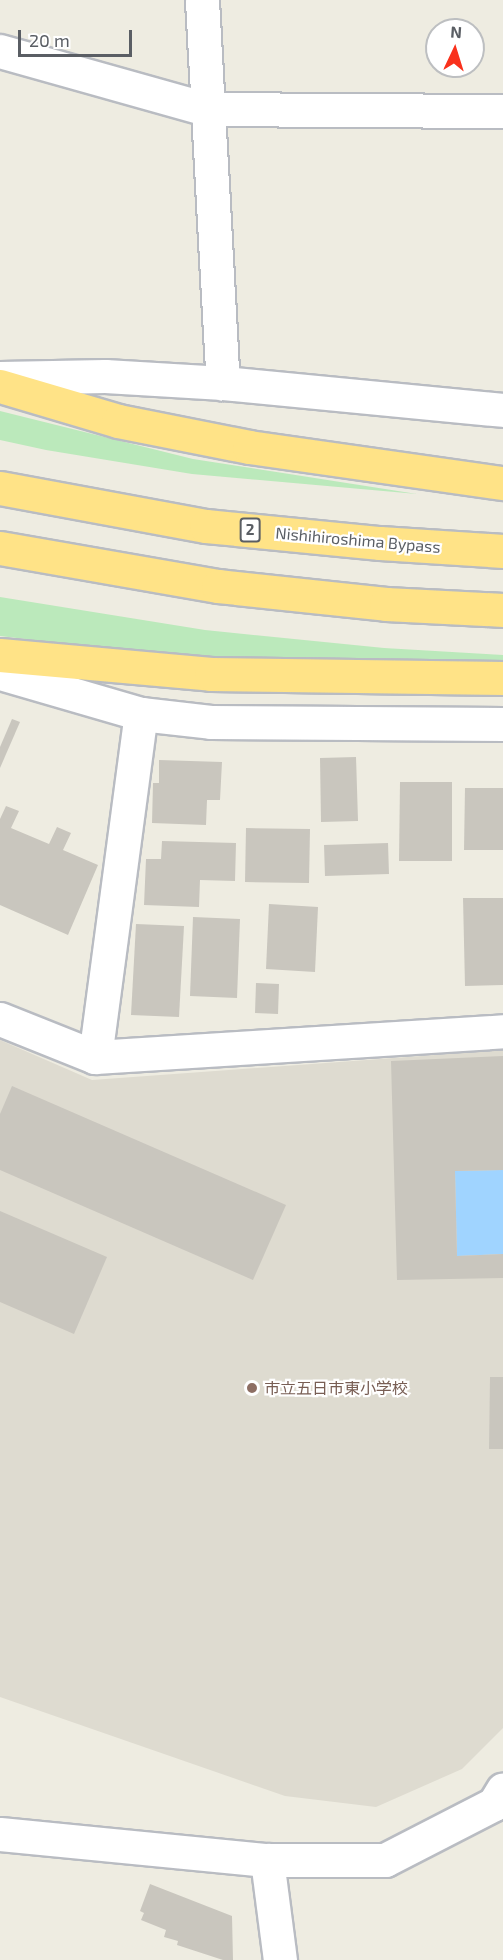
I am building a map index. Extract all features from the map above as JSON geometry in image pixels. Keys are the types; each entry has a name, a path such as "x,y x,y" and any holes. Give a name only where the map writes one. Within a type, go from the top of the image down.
{"highway":[{"path":"0,386 118,421 238,445 503,483"},
{"name":"Nishihiroshima Bypass","path":"0,488 206,526 380,543 503,551"},
{"path":"0,548 218,586 386,604 503,610"},
{"path":"0,655 211,674 503,678"}],"street":[{"path":"202,0 223,383"},
{"path":"0,51 207,109 503,111"},
{"path":"0,378 105,375 223,383 503,410"},
{"path":"0,673 141,714 211,722 503,724"},
{"path":"95,1057 141,714"},
{"path":"0,1019 95,1057 503,1031"},
{"path":"0,1834 267,1860 385,1860 494,1804 503,1789"},
{"path":"267,1860 280,1960"}],"shaded area":[{"name":"市立五日市東小学校","path":"0,1040 92,1080 503,1050 503,1728 462,1769 376,1807 285,1796 0,1697"}],"green space":[{"path":"0,411 193,459 417,494 192,474 46,450 0,440"},
{"path":"0,597 205,630 384,648 503,655 503,666 202,660 0,636"}],"water":[{"path":"503,1170 503,1254 457,1256 455,1171"}],"building":[{"path":"12,719 20,722 0,768 0,747"},
{"path":"356,757 358,821 321,822 320,758"},
{"path":"159,760 222,762 220,800 207,800 206,825 152,823 153,783 159,783"},
{"path":"400,782 452,782 452,861 399,861"},
{"path":"465,788 503,788 503,850 464,850"},
{"path":"6,806 19,811 11,828 49,844 57,827 71,833 63,850 98,865 68,935 0,905 0,819"},
{"path":"246,828 310,829 309,883 245,882"},
{"path":"162,841 236,843 235,881 200,880 199,907 144,905 146,859 161,859"},
{"path":"388,843 389,874 325,876 324,845"},
{"path":"463,898 503,898 503,985 465,986"},
{"path":"269,904 318,907 315,972 266,969"},
{"path":"193,917 240,919 237,998 190,996"},
{"path":"136,924 184,926 179,1017 131,1015"},
{"path":"256,983 279,984 278,1014 255,1013"},
{"path":"503,1056 503,1170 455,1171 457,1256 503,1254 503,1278 397,1280 391,1061"},
{"path":"12,1086 286,1205 253,1280 0,1170 0,1114"},
{"path":"0,1211 107,1257 74,1334 0,1302"},
{"path":"490,1377 503,1377 503,1449 489,1449"},
{"path":"150,1884 232,1916 233,1960 223,1960 177,1945 178,1941 164,1937 166,1930 141,1920 144,1913 140,1911"}],"place":[{"name":"市立五日市東小学校","path":"252,1388"}]}
